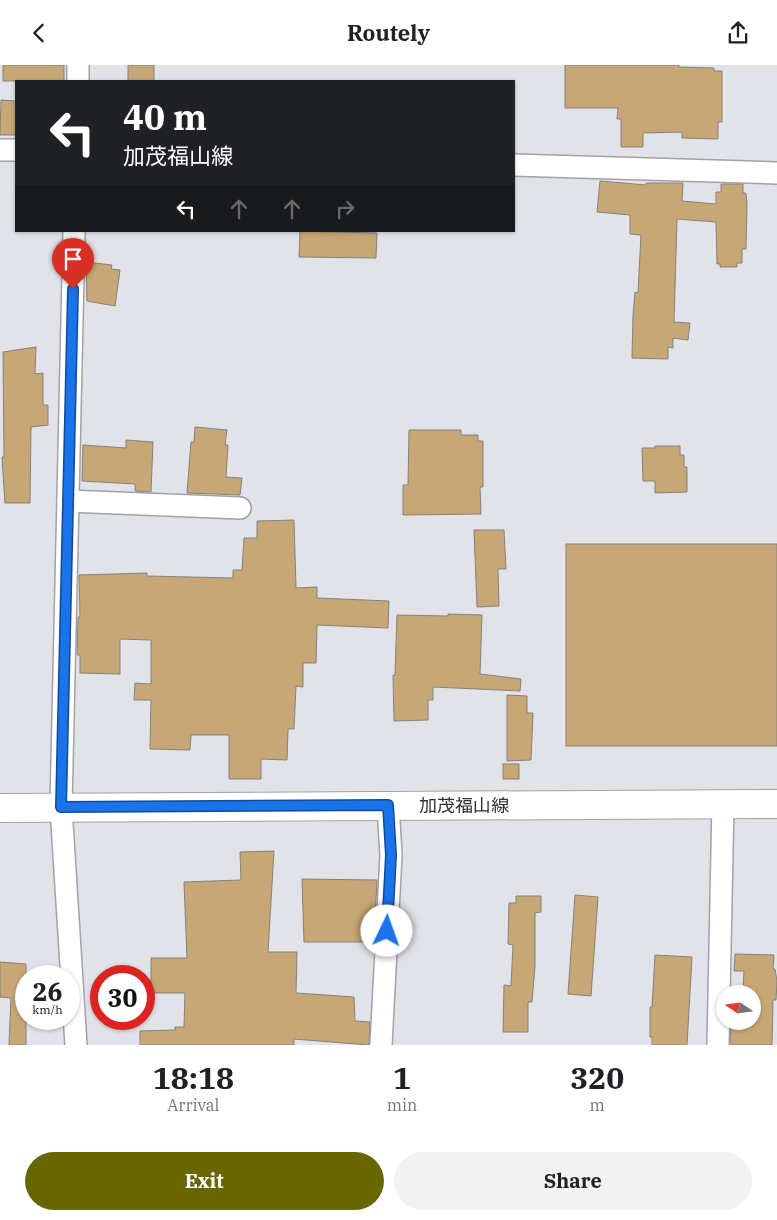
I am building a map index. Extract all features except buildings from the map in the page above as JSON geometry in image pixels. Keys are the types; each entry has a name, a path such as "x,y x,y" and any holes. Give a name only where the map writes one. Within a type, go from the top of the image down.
{"main road":[{"name":"加茂福山線","path":"0,808 777,804"}],"street":[{"path":"78,65 78,80"},
{"path":"0,150 15,150"},
{"path":"515,165 777,173"},
{"path":"74,232 61,807 76,1045"},
{"path":"68,501 240,509"},
{"path":"718,1045 723,803"},
{"path":"381,1045 391,855 388,805"}],"route":[{"path":"73,289 61,807 388,805 391,855 387,931"}]}
